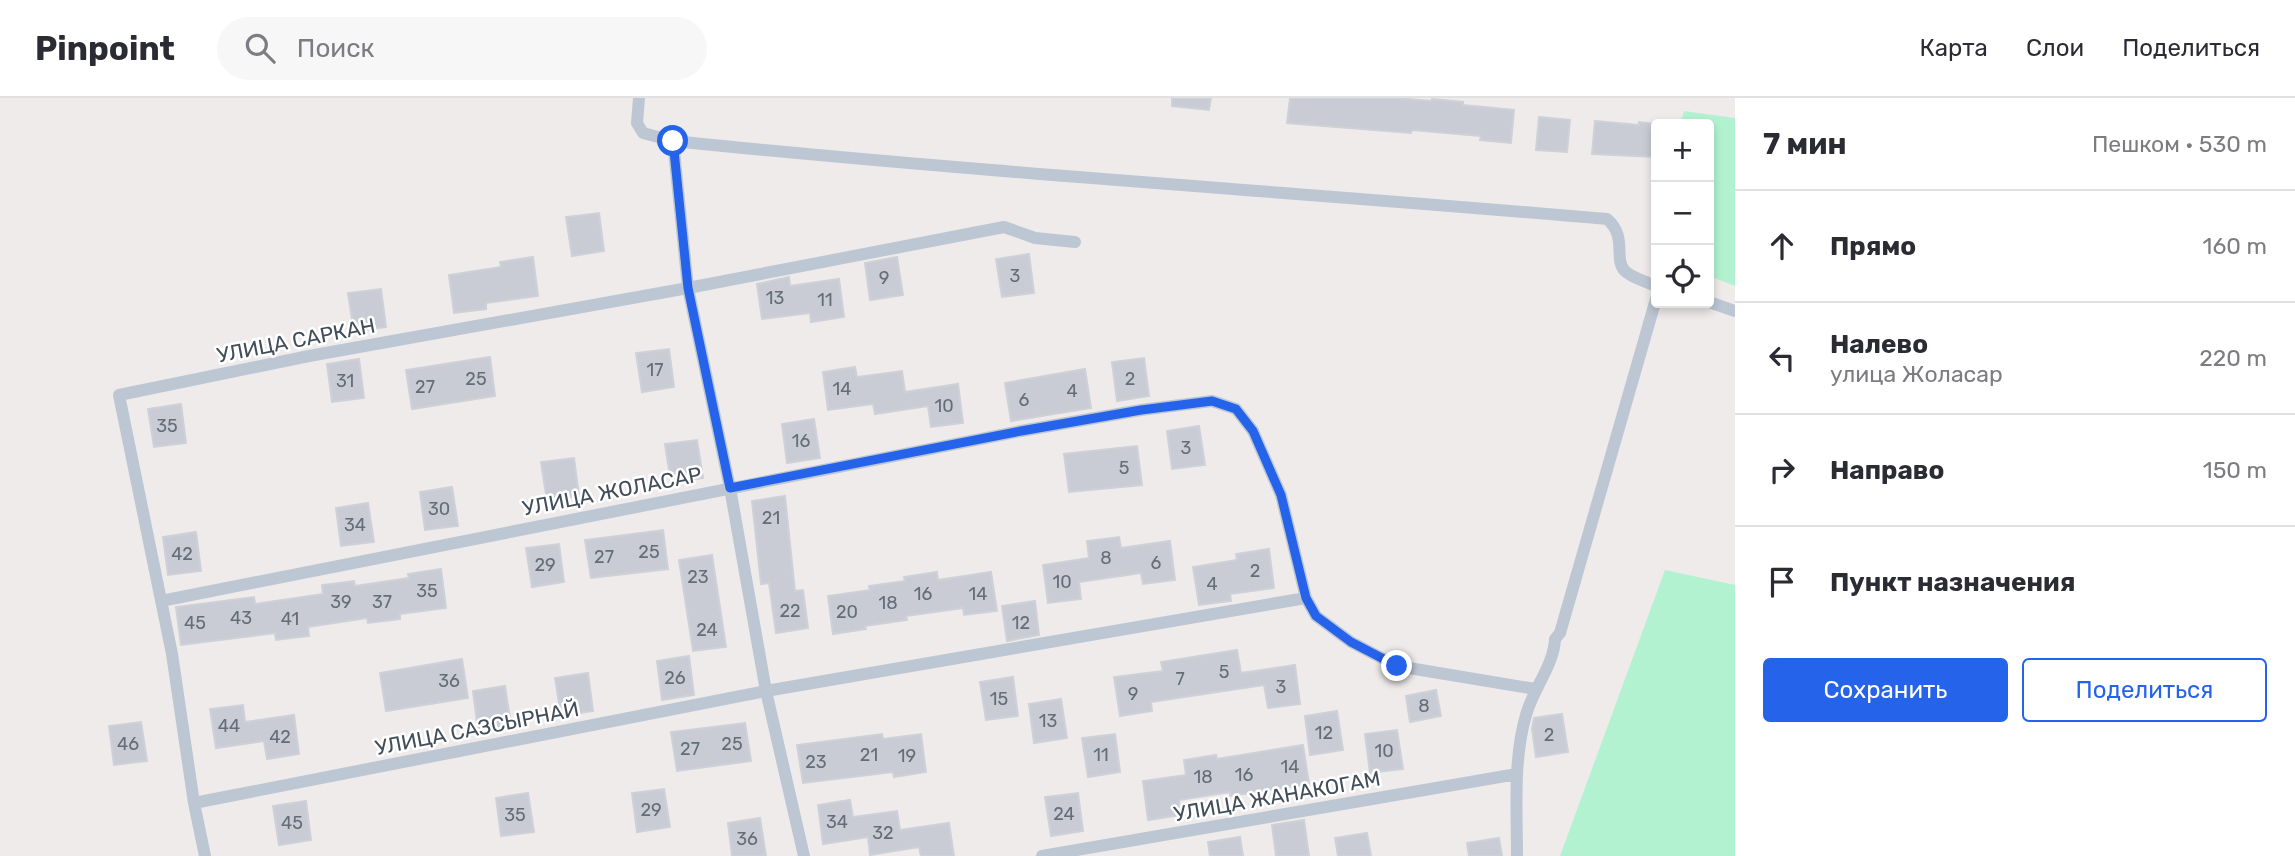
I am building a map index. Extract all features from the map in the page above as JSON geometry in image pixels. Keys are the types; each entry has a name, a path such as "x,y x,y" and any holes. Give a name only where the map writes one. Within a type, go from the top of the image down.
{"street":[{"path":"639,98 637,123 643,133 673,141 1102,180 1331,195 1607,219 1620,238 1621,265 1626,273 1651,284"},
{"path":"673,141 688,288 730,488 766,691 804,856"},
{"path":"688,288 1004,227 1035,238 1075,242"},
{"name":"УЛИЦА САРКАН","path":"161,601 119,395 309,356 688,288"},
{"path":"1714,304 1735,311"},
{"path":"1517,856 1517,774 1520,741 1535,689 1555,651 1555,639 1560,633 1653,308"},
{"name":"УЛИЦА ЖОЛАСАР","path":"161,601 1008,433 1141,410 1212,401 1236,409 1253,431 1281,495 1306,598"},
{"path":"1306,598 1316,616 1342,636 1397,666 1535,689"},
{"name":"УЛИЦА САЗСЫРНАЙ","path":"194,803 766,691 1306,598"},
{"path":"161,601 205,856"},
{"name":"УЛИЦА ЖАНАКОГАМ","path":"1042,856 1517,774"}],"green space":[{"path":"1684,111 1735,118 1735,286 1714,278 1714,119 1682,119"},
{"path":"1665,570 1735,585 1735,856 1560,856"}],"building":[{"path":"1172,98 1211,98 1209,110 1172,106"},
{"path":"1290,98 1432,99 1514,110 1511,143 1480,140 1481,136 1287,123"},
{"path":"1539,117 1570,120 1567,152 1536,150"},
{"path":"1595,121 1639,125 1639,122 1651,123 1651,157 1592,154"},
{"path":"599,213 604,251 572,256 566,217"},
{"path":"1029,254 1034,293 1002,297 996,259"},
{"path":"533,257 538,296 486,303 486,309 454,313 449,275 501,267 500,262"},
{"path":"897,257 903,295 870,300 865,263"},
{"path":"789,277 790,286 839,279 844,317 811,322 810,313 762,319 757,284"},
{"path":"381,289 386,327 354,332 348,293"},
{"path":"669,349 674,387 642,392 636,353"},
{"path":"490,357 495,396 412,409 406,370"},
{"path":"1144,358 1149,396 1117,401 1112,362"},
{"path":"359,359 364,398 332,402 327,364"},
{"path":"855,367 857,377 902,371 905,392 958,384 963,423 931,427 928,406 875,414 873,404 828,410 823,372"},
{"path":"1085,369 1091,408 1011,421 1005,383"},
{"path":"181,404 186,443 154,447 148,409"},
{"path":"814,419 820,458 787,463 782,424"},
{"path":"1199,426 1205,465 1172,469 1167,431"},
{"path":"697,440 703,478 671,483 665,444"},
{"path":"1137,446 1142,485 1069,492 1064,454"},
{"path":"574,458 579,496 547,501 541,462"},
{"path":"452,487 458,526 425,530 420,492"},
{"path":"785,496 795,591 803,590 808,628 776,633 769,583 761,584 752,501"},
{"path":"368,503 374,542 341,546 336,508"},
{"path":"663,530 668,569 591,578 585,540"},
{"path":"196,532 201,571 168,575 163,537"},
{"path":"1119,537 1121,548 1170,541 1175,580 1143,584 1141,573 1079,582 1081,599 1048,603 1043,565 1089,558 1087,541"},
{"path":"559,544 564,582 532,587 526,548"},
{"path":"1269,549 1274,588 1230,594 1231,601 1199,605 1193,567 1237,560 1236,554"},
{"path":"712,555 726,647 693,651 679,560"},
{"path":"441,569 446,608 400,614 400,619 368,623 367,618 308,627 309,636 276,640 275,633 181,645 176,607 254,597 255,604 323,594 322,585 354,581 355,586 409,578 408,574"},
{"path":"937,572 938,580 991,572 997,611 964,615 963,608 906,616 907,620 833,634 828,596 870,590 869,586 905,581 904,577"},
{"path":"1035,601 1039,635 1007,641 1002,606"},
{"path":"1237,650 1241,673 1295,665 1300,704 1268,708 1264,685 1151,702 1152,711 1120,716 1114,677 1163,671 1161,662"},
{"path":"689,656 694,695 662,700 657,661"},
{"path":"462,659 468,698 386,711 380,673"},
{"path":"588,673 593,711 561,716 555,678"},
{"path":"1013,677 1018,716 986,720 980,682"},
{"path":"505,686 511,725 478,730 473,691"},
{"path":"1436,690 1441,716 1410,722 1406,696"},
{"path":"1061,699 1067,738 1034,743 1029,704"},
{"path":"243,705 245,722 294,715 299,754 267,759 264,741 216,748 210,709"},
{"path":"1337,711 1343,750 1310,755 1305,716"},
{"path":"1562,714 1568,752 1536,757 1532,729 1534,718"},
{"path":"141,722 147,761 114,765 109,726"},
{"path":"745,723 751,761 677,771 671,732"},
{"path":"1397,730 1403,769 1370,773 1365,734"},
{"path":"882,734 883,739 921,734 926,772 894,777 893,772 803,783 797,745"},
{"path":"1115,734 1120,772 1088,777 1082,738"},
{"path":"1303,745 1309,784 1230,796 1230,792 1179,800 1181,815 1148,820 1143,781 1186,775 1184,760 1216,755 1217,759"},
{"path":"664,789 670,827 637,832 632,793"},
{"path":"528,793 534,832 501,836 496,798"},
{"path":"1078,793 1083,831 1051,836 1045,797"},
{"path":"850,800 853,817 897,811 900,830 949,823 954,856 921,856 919,847 870,855 868,837 823,844 818,805"},
{"path":"306,801 311,840 279,845 273,806"},
{"path":"760,818 766,856 732,856 728,823"},
{"path":"1304,820 1309,856 1276,856 1272,825"},
{"path":"1367,833 1371,856 1338,856 1335,838"},
{"path":"1240,837 1243,856 1210,856 1208,842"},
{"path":"1499,838 1502,856 1469,856 1467,843"}],"route":[{"path":"673,141 688,288 730,488 1021,431 1141,410 1212,401 1236,409 1253,431 1281,495 1306,598 1316,616 1351,642 1397,666"}]}
